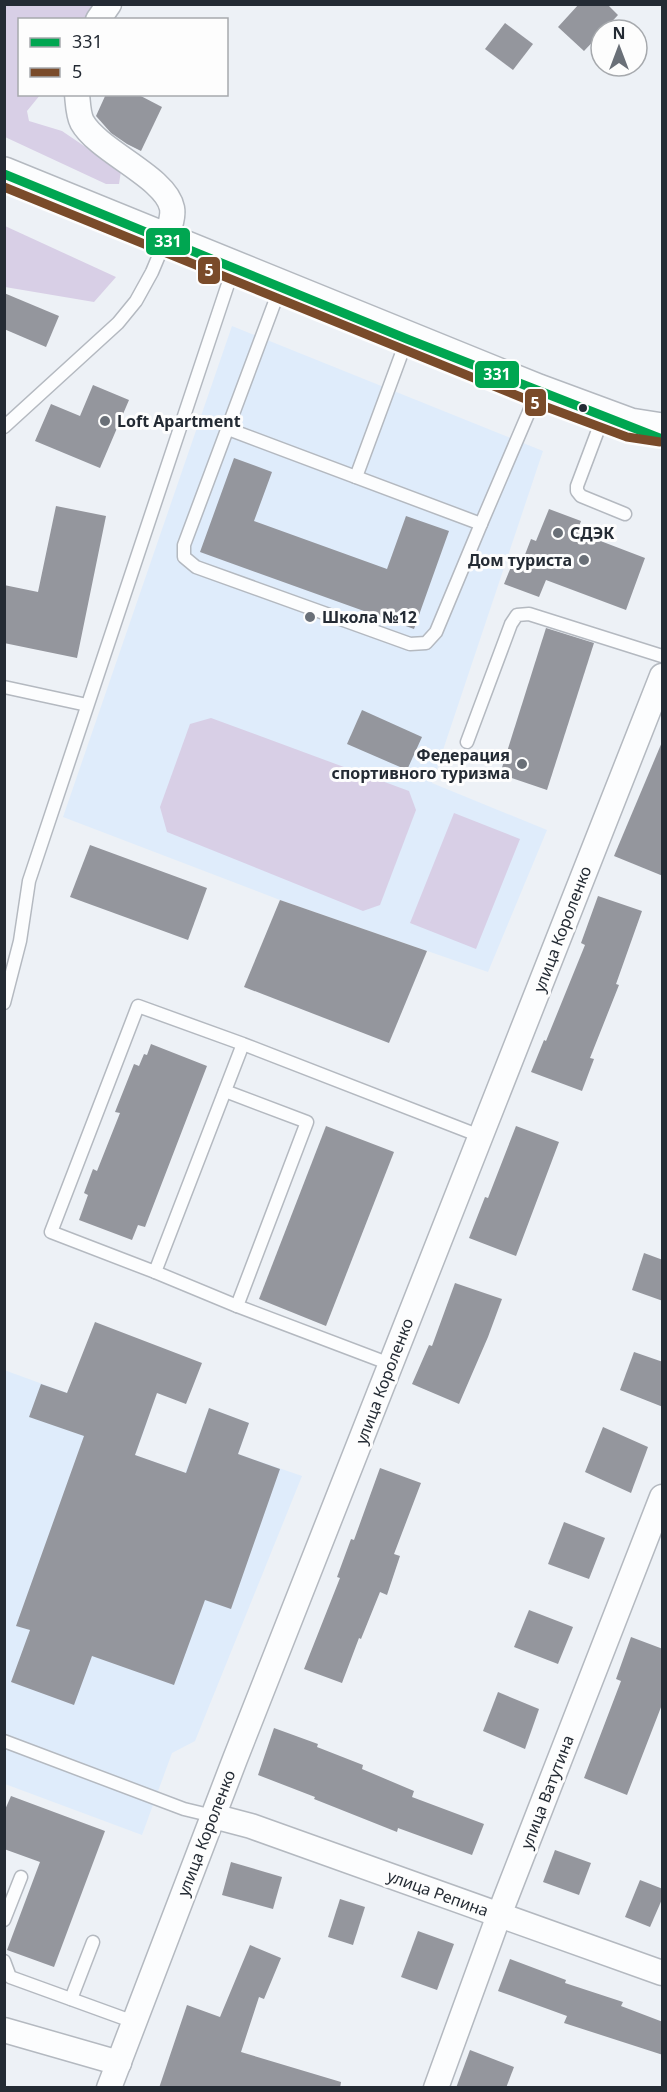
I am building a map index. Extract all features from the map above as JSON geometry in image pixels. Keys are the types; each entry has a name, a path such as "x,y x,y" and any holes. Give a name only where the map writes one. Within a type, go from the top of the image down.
{"main road":[{"path":"4,174 407,339 663,439"},
{"path":"617,420 663,430"}],"street":[{"path":"99,18 109,4"},
{"path":"77,96 81,120 91,135 154,183 169,200 173,211 165,240"},
{"name":"улица Короленко","path":"109,2088 390,1364 663,676"},
{"name":"улица Ватутина","path":"436,2088 499,1916 663,1497"},
{"name":"улица Репина","path":"213,1816 251,1826 663,1973"},
{"path":"4,2030 118,2063"}],"lane":[{"path":"4,427 118,323 136,301 152,272 165,240"},
{"path":"4,1003 20,941 29,881 233,268"},
{"path":"280,287 184,545 184,557 196,567 410,644 426,643 436,632 538,391"},
{"path":"356,477 407,339"},
{"path":"617,420 577,491 581,496 625,514"},
{"path":"228,429 480,524"},
{"path":"467,742 511,624 517,615 529,614 663,656"},
{"path":"4,687 87,705"},
{"path":"390,1364 51,1232 138,1006 243,1044 480,1137"},
{"path":"155,1272 243,1044"},
{"path":"225,1091 307,1122 237,1306"},
{"path":"4,1742 184,1809 213,1816"},
{"path":"4,1920 21,1877"},
{"path":"71,1999 93,1942"},
{"path":"4,1961 10,1977 134,2022"}],"shaded area":[{"path":"5,5 97,5 90,18 18,18 18,96 39,96 27,111 29,121 62,131 121,171 119,184 106,184 5,137"},
{"path":"5,226 116,277 94,302 5,287"},
{"name":"Школа №12","path":"232,326 543,451 432,783 547,830 488,972 280,900 63,817"},
{"path":"211,718 409,791 416,810 380,905 363,911 167,832 160,807 190,724"},
{"path":"454,813 520,839 476,949 410,923"},
{"path":"4,1370 147,1422 135,1455 185,1473 209,1408 249,1423 238,1454 302,1476 195,1741 172,1753 142,1835 5,1784"}],"building":[{"path":"579,4 607,4 618,15 615,18 589,18 589,46 584,51 558,27"},
{"path":"505,23 533,44 513,70 485,49"},
{"path":"105,96 141,96 162,107 141,151 111,133 96,116"},
{"path":"4,293 59,316 46,347 4,329"},
{"path":"93,385 129,400 100,468 35,441 51,404 80,416"},
{"path":"234,458 272,472 254,521 387,569 406,516 449,531 414,629 200,552"},
{"path":"56,506 106,516 77,658 4,643 4,585 38,592"},
{"name":"Дом туриста","path":"549,509 581,521 577,532 645,558 626,610 546,580 539,597 504,584 513,562 521,565 531,539 536,541"},
{"path":"546,628 594,643 547,790 500,774"},
{"path":"362,710 422,737 407,770 347,744"},
{"path":"663,742 663,876 614,856"},
{"path":"90,845 207,888 188,940 70,897"},
{"path":"598,896 642,911 616,984 619,985 590,1058 594,1059 582,1091 531,1072 585,945 581,943"},
{"path":"280,900 427,951 389,1043 244,987"},
{"path":"151,1044 207,1066 145,1227 138,1225 132,1240 79,1220 88,1195 84,1193 93,1169 97,1171 120,1113 115,1112 134,1064 139,1066"},
{"path":"326,1126 394,1152 326,1326 259,1299"},
{"path":"516,1126 559,1142 516,1256 469,1238 485,1197 488,1198"},
{"path":"644,1253 663,1260 663,1301 632,1290"},
{"path":"455,1283 502,1299 459,1404 412,1384 429,1345 432,1346"},
{"path":"95,1322 202,1363 186,1404 157,1393 135,1455 186,1473 209,1408 249,1423 238,1454 280,1469 231,1609 205,1600 174,1685 92,1656 74,1705 11,1682 30,1630 16,1626 84,1436 29,1417 41,1384 67,1393"},
{"path":"634,1352 663,1362 663,1407 620,1390"},
{"path":"603,1427 648,1447 631,1493 585,1472"},
{"path":"380,1468 421,1483 394,1554 400,1556 387,1595 380,1592 342,1683 304,1669 340,1578 337,1577 351,1539 354,1540"},
{"path":"564,1522 605,1538 589,1579 548,1564"},
{"path":"529,1610 573,1627 558,1664 514,1647"},
{"path":"631,1637 663,1649 663,1702 627,1795 584,1778 621,1681 616,1679"},
{"path":"498,1692 539,1709 525,1749 483,1731"},
{"path":"274,1728 318,1744 317,1747 363,1765 362,1769 414,1791 412,1797 484,1824 472,1855 398,1828 397,1832 258,1775"},
{"path":"11,1796 105,1831 54,1967 7,1950 40,1862 4,1849 4,1812"},
{"path":"555,1850 591,1863 579,1895 543,1882"},
{"path":"231,1862 282,1877 273,1909 222,1895"},
{"path":"640,1880 663,1889 663,1897 650,1927 625,1917"},
{"path":"340,1899 365,1907 353,1945 328,1937"},
{"path":"418,1931 454,1944 437,1990 401,1977"},
{"path":"250,1945 281,1958 264,1999 259,1997 241,2052 341,2082 340,2088 159,2088 187,2005 220,2017"},
{"path":"510,1959 566,1980 565,1983 623,2002 621,2006 663,2022 663,2055 564,2023 567,2016 498,1991"},
{"path":"470,2050 514,2067 506,2088 456,2088"}],"transit line":[{"name":"331","path":"4,174 407,339 662,439"},
{"name":"5","path":"4,187 533,402 627,437 660,442"}],"place":[{"name":"Loft Apartment","path":"105,421"},
{"name":"СДЭК","path":"558,533"},
{"name":"Дом туриста","path":"584,560"},
{"name":"Школа №12","path":"310,617"},
{"name":"Федерация спортивного туризма","path":"522,764"}]}
